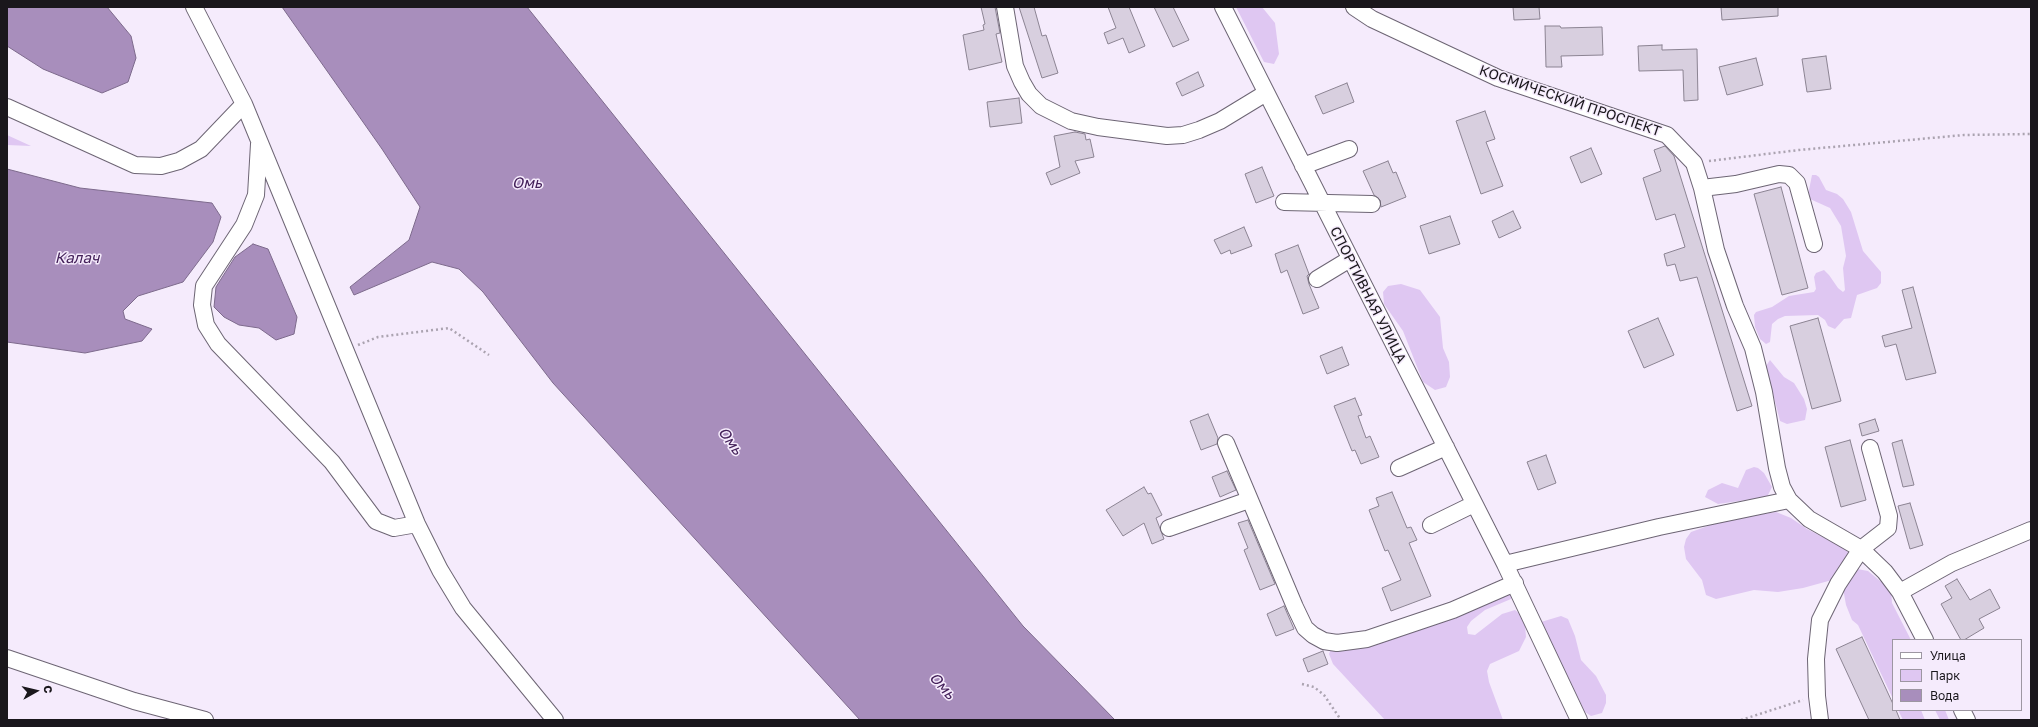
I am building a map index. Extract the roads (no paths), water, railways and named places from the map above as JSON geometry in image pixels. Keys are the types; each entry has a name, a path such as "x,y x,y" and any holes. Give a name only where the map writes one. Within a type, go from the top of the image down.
{"street":[{"path":"194,7 244,104 417,524 440,570 463,608 546,717"},
{"path":"1005,7 1015,66 1029,94 1040,106 1071,120 1098,127 1167,136 1183,135 1220,121 1266,93"},
{"name":"СПОРТИВНАЯ УЛИЦА","path":"1223,7 1321,203 1515,583 1579,720"},
{"name":"КОСМИЧЕСКИЙ ПРОСПЕКТ","path":"1354,7 1372,19 1498,78 1667,135 1694,163 1702,188 1716,250 1735,306 1753,348 1764,392 1776,468 1789,500 1809,518 1861,550 1885,572 1900,592 1924,639"},
{"path":"7,107 135,165 161,166 179,161 201,149 244,104"},
{"path":"259,140 256,195 244,225 204,286 202,305 206,325 218,344 332,462 376,521 394,528 417,524"},
{"path":"1303,166 1349,149"},
{"path":"1702,188 1736,184 1779,174 1789,175 1797,183 1814,244"},
{"path":"1284,202 1372,204"},
{"path":"1316,279 1350,259"},
{"path":"1226,443 1295,607 1306,628 1313,635 1324,641 1337,643 1367,639 1453,610 1515,583"},
{"path":"1399,468 1446,447"},
{"path":"1820,720 1817,696 1816,659 1820,620 1838,584 1861,550 1888,528 1889,516 1870,448"},
{"path":"1169,528 1249,500"},
{"path":"1505,564 1659,527 1789,500"},
{"path":"1431,525 1474,504"},
{"path":"1900,592 1952,563 2031,530"},
{"path":"7,658 134,701 205,720"},
{"path":"1962,711 1967,720"}],"water":[{"path":"7,7 107,7 131,36 136,58 128,82 102,93 43,69 7,46"},
{"name":"Омь","path":"282,7 527,7 1023,626 1115,720 860,720 553,383 483,292 459,269 432,262 354,295 350,287 409,240 420,207 382,149"},
{"name":"Калач","path":"7,169 80,188 212,203 221,217 213,242 183,282 138,296 123,311 125,319 152,329 142,341 85,353 7,342"},
{"path":"253,244 268,249 297,317 294,334 276,340 259,328 239,325 224,317 214,307 216,287 235,257"}]}
